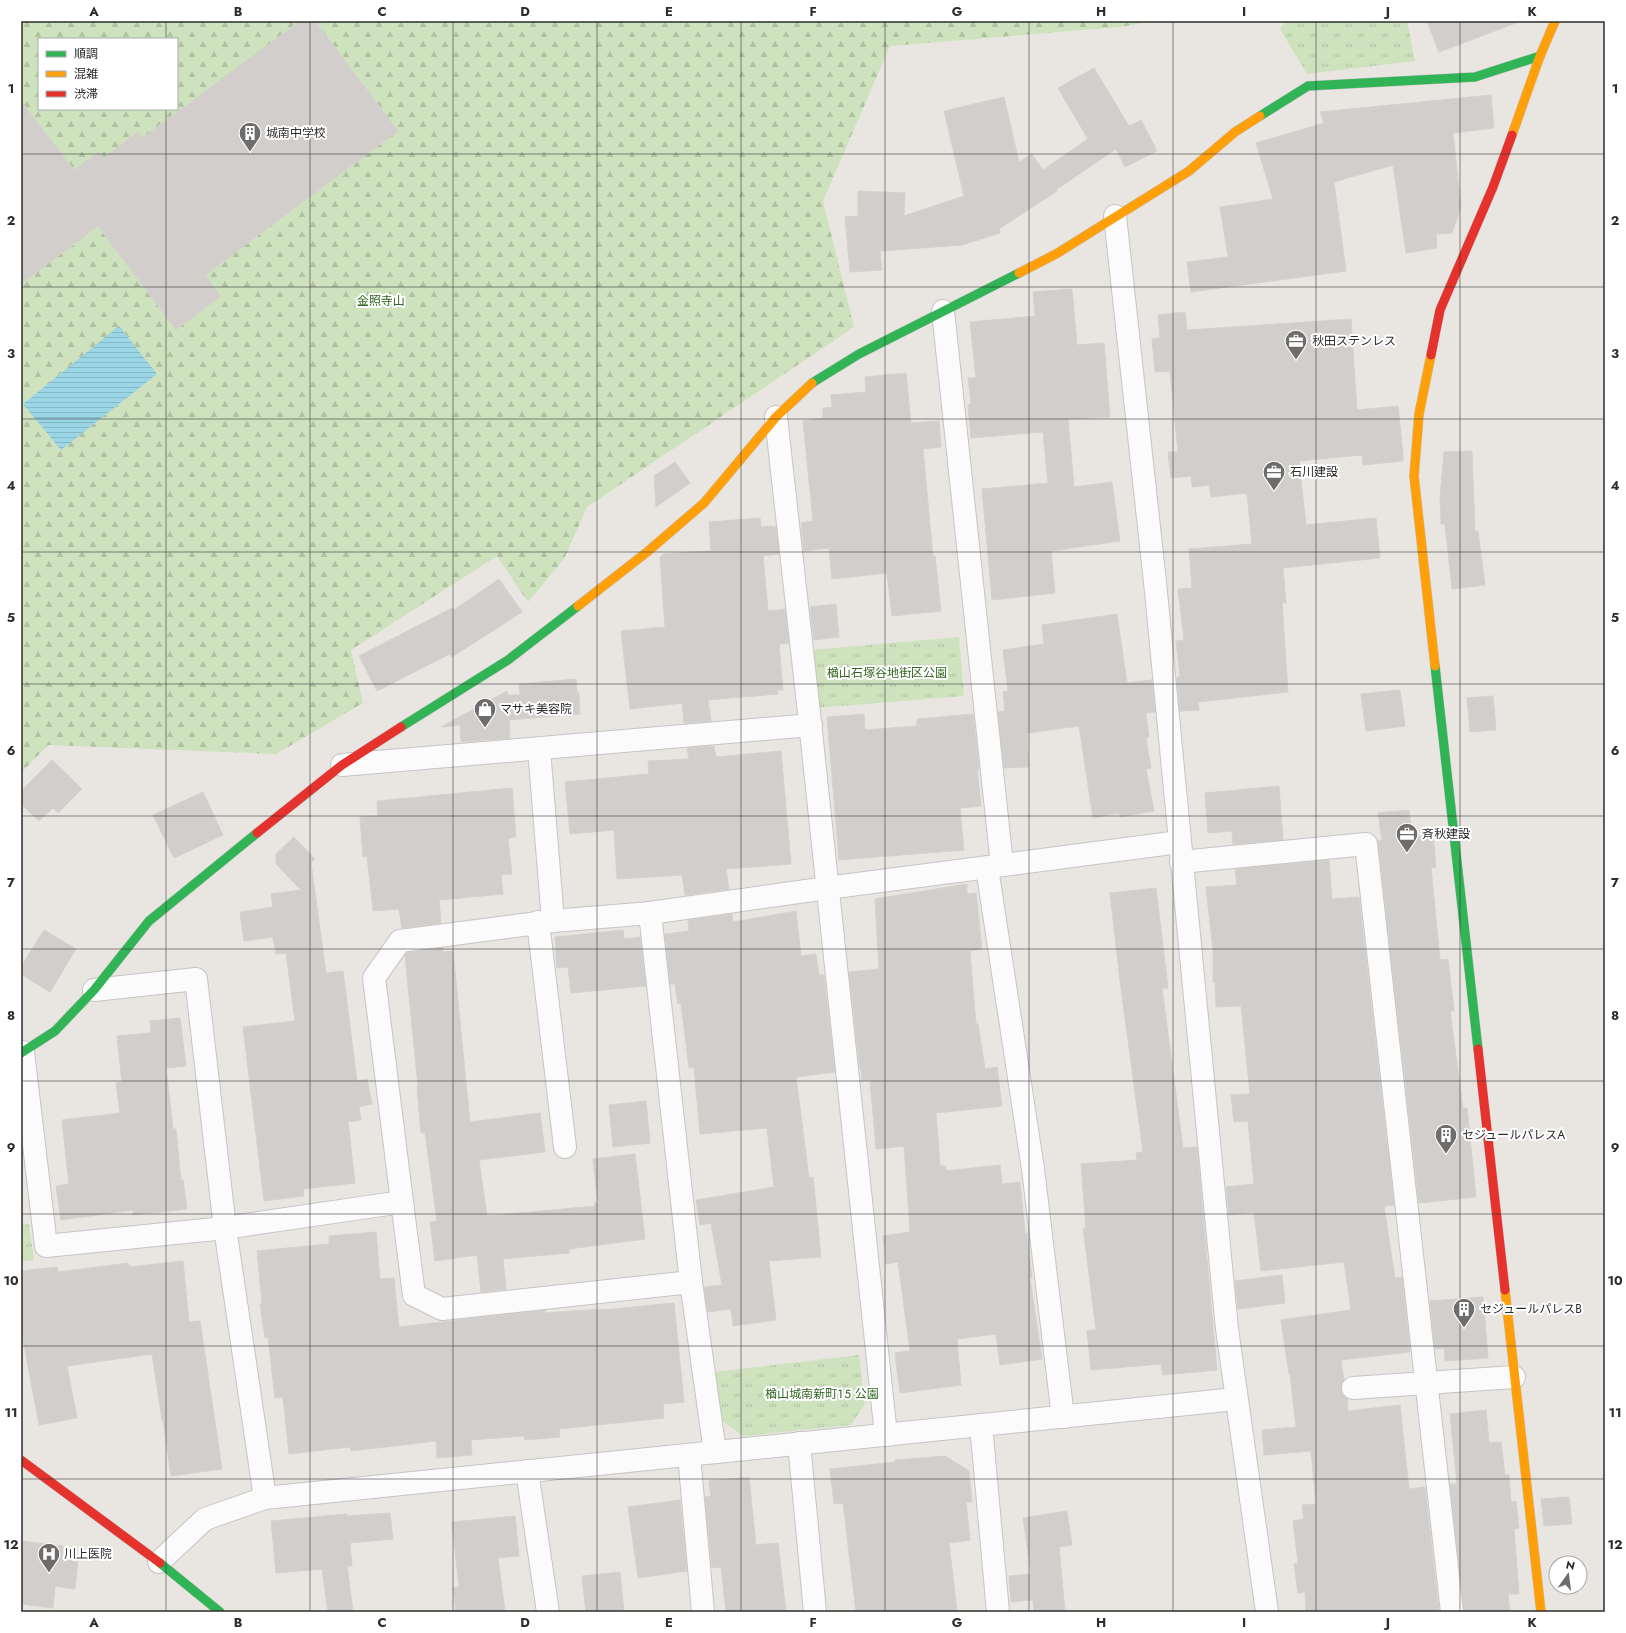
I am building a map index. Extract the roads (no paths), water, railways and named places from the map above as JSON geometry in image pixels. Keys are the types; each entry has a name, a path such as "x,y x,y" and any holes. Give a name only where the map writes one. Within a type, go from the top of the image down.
{"street":[{"path":"1541,1612 1414,476 1419,414 1440,310 1493,186 1540,56 1555,21"},
{"path":"402,1202 225,1228 46,1246 22,1053 56,1032 94,990 149,921 342,766 430,708 508,660 647,552 704,503 776,417 814,381 859,354 1056,254 1189,171 1235,132 1308,86 1475,78 1540,56"},
{"path":"1115,216 1155,582 1227,1329 1267,1612"},
{"path":"943,311 994,866 1063,1417"},
{"path":"776,417 811,725 827,888 886,1435"},
{"path":"342,766 811,725"},
{"path":"539,749 545,921 565,1147"},
{"path":"690,1282 442,1309 414,1295 374,978 400,940 545,921 650,913 994,866 1180,852 1366,844 1452,1612"},
{"path":"650,913 690,1282 715,1452"},
{"path":"94,990 196,979 225,1228 265,1498"},
{"path":"1353,1388 1426,1382 1514,1378"},
{"path":"159,1562 205,1519 265,1498 1236,1399"},
{"path":"981,1425 998,1612"},
{"path":"799,1443 815,1612"},
{"path":"689,1455 703,1612"},
{"path":"21,1460 159,1562 220,1612"},
{"path":"528,1471 548,1612"}],"water":[{"path":"119,326 157,374 61,450 23,404"}],"place":[{"name":"城南中学校","path":"250,152"},
{"name":"秋田ステンレス","path":"1296,360"},
{"name":"石川建設","path":"1274,492"},
{"name":"マサキ美容院","path":"485,728"},
{"name":"斉秋建設","path":"1407,854"},
{"name":"セジュールパレスA","path":"1446,1154"},
{"name":"セジュールパレスB","path":"1464,1328"},
{"name":"川上医院","path":"49,1574"}],"park label":[{"name":"金照寺山","path":"381,301"},
{"name":"楢山石塚谷地街区公園","path":"887,673"},
{"name":"楢山城南新町１５ 公園","path":"822,1394"}]}
